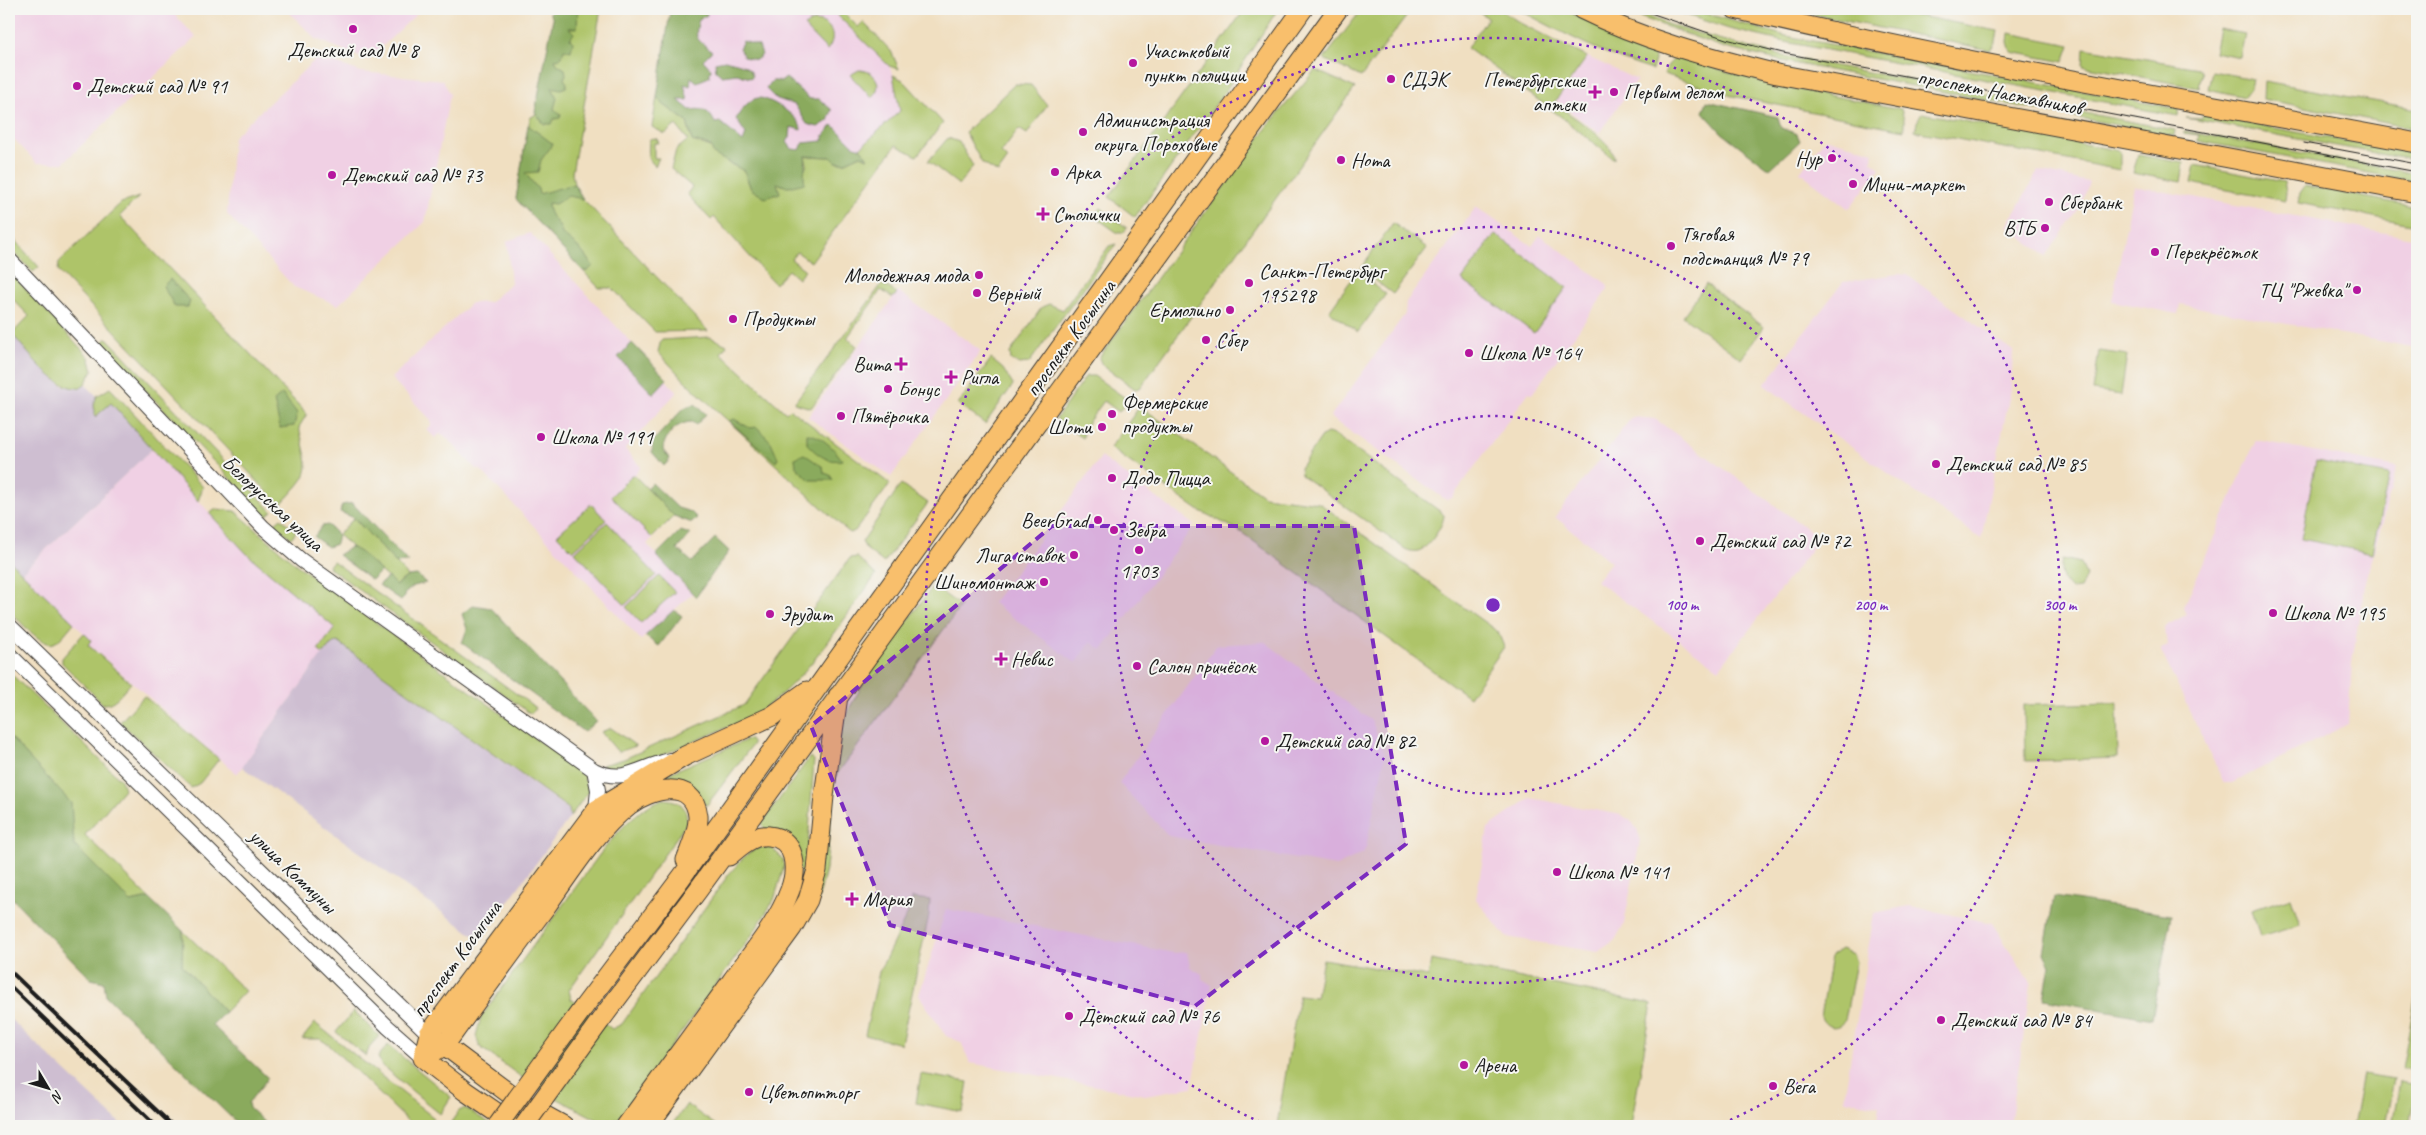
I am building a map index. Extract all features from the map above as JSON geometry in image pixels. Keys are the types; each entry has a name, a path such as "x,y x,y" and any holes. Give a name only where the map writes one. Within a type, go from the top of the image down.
{"main road":[{"name":"проспект Косыгина","path":"497,1126 681,878 820,681 1303,9"},
{"name":"проспект Косыгина","path":"524,1126 600,1020 698,890 1338,9"},
{"name":"проспект Наставников","path":"1581,9 1643,35 1708,56 1777,74 2417,193"},
{"name":"проспект Наставников","path":"1734,9 1998,64 2417,143"},
{"name":"проспект Косыгина","path":"423,1058 429,1034 596,810 685,756 772,716 820,681"},
{"name":"проспект Косыгина","path":"648,1126 787,936 808,900 818,870 826,788 839,694"},
{"name":"проспект Косыгина","path":"423,1058 444,1046 588,848 630,804 648,793 662,789 674,789 685,794 694,803 698,814 698,827 681,878"},
{"name":"проспект Косыгина","path":"626,1126 778,915 791,889 795,867 793,854 786,844 775,836 765,835 746,841 730,855 698,890"},
{"name":"улица Коммуны","path":"429,1034 522,1102 564,1126"},
{"name":"улица Коммуны","path":"423,1058 465,1091 516,1126"}],"street":[{"name":"Белорусская улица","path":"9,259 263,527 301,560 594,770 607,777 620,777 663,761 685,756"},
{"name":"улица Коммуны","path":"9,625 429,1034"},
{"name":"улица Коммуны","path":"9,654 388,1027 423,1058"},
{"path":"594,770 598,790 596,810"}],"highlighted area":[{"path":"1052,526 1354,526 1406,844 1195,1006 890,925 811,726"}],"shaded area":[{"name":"Детский сад № 91","path":"9,9 169,9 196,37 63,163 37,163 9,134"},
{"name":"Детский сад № 8","path":"286,9 422,9 368,60 316,39"},
{"path":"683,9 831,9 889,66 910,114 828,199 679,124 663,92"},
{"name":"Детский сад № 73","path":"318,57 361,72 443,80 450,94 425,222 338,305 294,287 227,214 233,137"},
{"path":"1588,57 1637,80 1599,133 1556,101"},
{"path":"1825,138 1874,152 1871,161 1880,168 1849,209 1800,172"},
{"path":"2038,171 2089,182 2082,205 2046,256 2007,226"},
{"path":"2134,186 2417,239 2417,348 2180,304 2178,314 2112,301"},
{"name":"Школа № 164","path":"1476,207 1532,246 1540,235 1607,284 1608,289 1532,394 1529,392 1452,498 1446,500 1330,417 1405,314 1406,302"},
{"name":"Школа № 191","path":"530,233 677,392 625,449 641,467 634,475 674,516 647,544 692,594 641,640 481,470 476,469 445,436 440,434 435,438 427,430 432,424 430,419 391,378 471,303 490,302 511,283 507,241"},
{"name":"Детский сад № 85","path":"1898,274 1907,275 2013,351 2011,388 1981,539 1764,385 1843,282"},
{"name":"Бонус","path":"898,291 981,351 891,477 808,417"},
{"path":"12,334 54,379 64,386 78,388 85,384 97,396 94,404 96,416 111,403 152,449 21,573 9,560 9,337"},
{"name":"Детский сад № 72","path":"1632,417 1655,419 1816,535 1814,546 1719,669 1596,581 1611,562 1555,517"},
{"name":"Школа № 195","path":"2256,440 2397,467 2366,581 2352,663 2348,724 2232,783 2224,783 2160,649 2167,646 2165,628 2187,615 2184,607"},
{"path":"152,449 247,554 336,628 318,650 323,654 237,774 88,644 91,640 21,573"},
{"path":"1101,457 1194,525 1102,650 1091,642 1076,663 993,603"},
{"path":"338,642 569,810 570,817 480,940 242,767 325,651 333,643"},
{"name":"Детский сад № 82","path":"1265,642 1372,721 1385,756 1366,847 1363,853 1336,866 1169,836 1119,783 1217,645"},
{"name":"Школа № 141","path":"1530,798 1622,815 1631,821 1637,829 1640,838 1639,846 1624,924 1615,940 1598,952 1506,937 1476,899 1488,828"},
{"name":"Детский сад № 84","path":"1909,906 1992,923 2031,984 2010,1126 1877,1126 1880,1106 1844,1100 1874,913"},
{"name":"Детский сад № 76","path":"946,909 1174,953 1187,952 1190,967 1202,974 1202,979 1212,985 1192,1087 1145,1095 970,1063 961,1042 946,1036 919,995"},
{"path":"9,1018 123,1126 9,1126"}],"green space":[{"path":"551,9 601,9 572,173 574,184 583,199 708,331 655,332 612,288 599,288 516,199 530,118 536,114 553,19 550,14"},
{"path":"551,9 578,9 577,28 569,28 574,33 570,39 573,42 571,51 564,49 561,58 555,59 557,64 565,69 564,79 567,83 566,87 561,89 552,87 557,98 554,109 561,115 560,118 554,119 552,124 544,124 535,112 553,19 550,14"},
{"path":"674,9 706,9 707,15 699,19 697,35 700,41 712,51 703,60 711,69 709,77 697,82 691,77 690,86 684,84 688,100 678,100 690,110 699,109 705,111 715,123 720,122 743,142 746,134 736,119 752,100 764,99 791,115 800,125 801,130 791,127 790,137 787,142 792,149 800,150 803,143 823,141 824,135 833,125 853,145 860,148 868,158 861,155 846,162 836,162 831,157 805,156 805,183 787,187 777,183 780,193 765,198 751,189 744,171 713,154 711,146 692,141 687,122 663,104 657,97 670,12"},
{"path":"831,9 840,9 858,27 863,22 891,51 899,69 889,66"},
{"path":"1245,9 1278,9 1226,90 1135,217 1109,197"},
{"path":"1362,9 1412,9 1361,77 1324,59"},
{"path":"1475,9 1499,9 1522,24 1587,57 1554,103 1599,136 1607,144 1614,159 1560,116 1467,48 1488,18"},
{"path":"1522,9 1562,9 1654,50 1655,60 1652,70 1585,44 1521,11"},
{"path":"1618,9 1638,12 1670,25 1783,56 2175,130 2174,136 1782,61 1725,48"},
{"path":"1668,9 1690,9 1786,36 2179,109 2178,116 1785,42 1729,29"},
{"path":"1786,9 1882,9 1998,31 1996,41 1990,50"},
{"path":"814,21 825,24 831,31 832,40 827,50 804,26"},
{"path":"2219,29 2245,34 2240,57 2214,52"},
{"path":"2009,33 2070,45 2064,62 2011,52 2008,42"},
{"path":"743,41 759,46 762,55 756,60 744,57 739,48"},
{"path":"2084,48 2198,68 2202,73 2199,88 2083,66"},
{"path":"1676,57 1775,85 1901,109 1904,119 1904,130 1732,96 1664,74 1668,65"},
{"path":"725,60 745,66 753,76 750,78 737,74 722,76 716,71 715,62"},
{"path":"859,70 870,73 878,84 876,93 872,98 850,75"},
{"path":"1315,70 1355,88 1140,388 1135,389 1102,365 1099,358 1271,122"},
{"path":"2212,71 2253,79 2251,89 2245,97 2208,89"},
{"path":"893,75 903,80 943,123 917,156 896,145 811,262 797,252 791,259 805,270 798,279 788,270 775,284 714,217 711,220 687,194 692,187 671,169 676,150 688,140 676,125 665,134 652,127 657,97 663,104 687,122 692,141 711,147 728,163 744,170 751,189 803,174 807,164 805,156 831,157 837,162 846,162 861,155 867,158 860,148 900,111"},
{"path":"786,78 810,99 819,99 832,110 828,121 818,127 807,124 795,105 775,98 766,89 772,81 782,81"},
{"path":"2264,81 2417,109 2417,129 2263,99"},
{"path":"1015,84 1031,85 1047,105 1027,134 1019,129 1001,153 1008,159 998,173 982,163 965,132"},
{"path":"1707,101 1778,117 1781,128 1797,134 1800,141 1770,169 1722,133 1703,112"},
{"path":"1922,113 2120,151 2120,170 1915,131"},
{"path":"2203,115 2417,154 2417,161 2186,118 2202,119"},
{"path":"528,125 553,144 541,160 538,172 525,173 538,189 539,194 574,184 583,199 568,196 555,204 548,203 550,213 561,229 562,234 579,248 593,266 588,271 583,271 516,199"},
{"path":"2184,131 2417,174 2417,182 2198,141 2199,135 2183,133"},
{"path":"652,138 657,139 659,143 654,143 654,158 659,158 655,166 648,158 649,140"},
{"path":"948,138 959,142 973,166 959,185 928,161"},
{"path":"2138,155 2184,163 2181,182 2133,173"},
{"path":"2195,165 2284,182 2285,201 2191,183"},
{"path":"2305,186 2417,207 2417,225 2298,203 2300,193"},
{"path":"139,197 120,216 307,414 299,427 307,463 304,477 280,505 58,271 59,262 121,203"},
{"path":"1101,208 1127,228 1123,233 1118,233 1095,217"},
{"path":"1393,223 1427,248 1393,294 1360,269"},
{"path":"9,234 39,267 33,272 9,247"},
{"path":"1495,234 1567,287 1534,333 1462,280"},
{"path":"1116,244 1029,363 1019,364 1011,360 1010,353 1042,307 1049,304 1063,310 1109,246"},
{"path":"9,271 89,357 93,370 85,384 79,388 70,387 51,377 12,334 9,337 29,316 9,295"},
{"path":"1357,272 1386,294 1358,332 1329,311"},
{"path":"170,279 190,301 188,307 175,307 163,286"},
{"path":"882,284 897,293 893,298 881,290 847,338 857,346 811,408 794,403"},
{"path":"1706,284 1764,327 1741,359 1683,316"},
{"path":"710,337 727,345 721,353 786,413 790,409 890,484 855,531 850,533 844,528 687,383 658,352 661,340"},
{"path":"107,338 272,511 266,516 101,344"},
{"path":"632,343 667,379 653,394 618,357"},
{"path":"2099,351 2127,355 2121,395 2093,391"},
{"path":"991,359 1003,369 1013,385 985,424 958,404"},
{"path":"1086,376 1094,376 1128,400 1119,412 1104,401 1081,432 1084,435 1082,438 1056,419"},
{"path":"110,388 203,487 198,501 111,403 95,417 94,404 97,396"},
{"path":"282,394 297,413 294,426 280,428 274,401"},
{"path":"695,404 706,414 696,425 692,422 681,424 672,431 664,445 663,450 670,459 664,466 652,452 653,441 684,408"},
{"path":"1140,406 1264,496 1319,503 1498,632 1504,647 1469,697 1238,530 1198,510 1110,448"},
{"path":"734,419 750,428 757,427 771,442 778,458 776,462 729,421"},
{"path":"1327,433 1335,435 1444,515 1438,530 1426,546 1416,551 1405,549 1301,475 1300,468 1322,436"},
{"path":"807,434 827,443 842,460 827,459 819,454 807,444"},
{"path":"804,454 823,467 824,473 830,475 833,480 810,480 796,467 795,458"},
{"path":"2316,461 2389,475 2372,553 2301,539"},
{"path":"633,474 674,516 652,538 611,496"},
{"path":"652,483 678,508 691,512 697,518 692,523 674,516 647,488"},
{"path":"901,484 928,503 884,563 866,549 862,542"},
{"path":"352,503 408,562 396,563 354,518 340,512 342,505"},
{"path":"591,504 606,520 573,551 557,535"},
{"path":"217,509 235,511 297,565 587,776 584,780 588,784 588,792 570,817 569,809 338,642 333,643 323,654 318,650 335,628 247,554 209,513"},
{"path":"281,518 296,532 291,538 274,524"},
{"path":"354,518 408,576 396,585 338,535"},
{"path":"607,522 656,575 625,605 575,552"},
{"path":"328,525 338,535 336,544 328,547 314,537 322,526"},
{"path":"680,531 691,534 677,549 692,562 715,538 729,551 696,597 656,555"},
{"path":"351,547 360,552 381,571 372,580 338,555"},
{"path":"857,557 876,575 819,654 786,690 767,706 747,719 629,769 608,769 602,765 624,759 744,705 850,558"},
{"path":"2062,559 2081,563 2086,576 2080,588 2071,589 2065,582 2061,572"},
{"path":"9,560 74,623 54,643 43,641 37,637 9,610"},
{"path":"333,561 536,708 531,714 328,567"},
{"path":"417,575 426,583 414,586 404,594 405,597 401,601 379,585 388,577 396,585 408,576"},
{"path":"659,576 675,592 641,623 626,607"},
{"path":"933,586 961,606 835,777 826,869 817,905 813,904 841,726 871,671"},
{"path":"473,605 491,608 596,721 584,732 462,643 467,629 462,614"},
{"path":"674,610 682,616 659,646 645,636"},
{"path":"84,633 91,640 88,645 131,683 118,697 107,704 103,704 62,663 62,658"},
{"path":"9,672 121,780 124,789 85,835 149,898 131,902 74,845 70,803 9,736"},
{"path":"144,696 219,759 200,783 191,788 120,722"},
{"path":"2117,703 2118,758 2025,761 2024,705"},
{"path":"611,728 636,746 618,752 601,732"},
{"path":"9,736 71,803 74,845 131,902 149,898 183,931 182,965 225,1012 212,1025 268,1078 248,1103 249,1108 268,1126 240,1126 106,996 104,982 91,979 9,895"},
{"path":"749,739 753,744 707,805 696,793 679,782 672,780 658,781 665,775"},
{"path":"810,757 814,760 807,860 801,884 801,871 761,824"},
{"path":"663,799 679,803 685,809 686,824 569,990 571,999 612,1029 622,1024 729,874 747,854 758,848 771,847 783,859 784,867 774,900 752,935 619,1118 612,1122 600,1121 535,1087 480,1047 476,1036 481,1017 600,854 636,815"},
{"path":"2054,897 2171,915 2152,1019 2044,999 2050,965 2044,953"},
{"path":"2291,897 2300,925 2260,937 2252,910"},
{"path":"912,898 930,900 929,915 901,1044 865,1035 879,972 912,904"},
{"path":"183,931 245,991 225,1012 182,965"},
{"path":"1841,949 1853,954 1856,962 1845,1020 1836,1027 1832,1027 1826,1024 1821,1017 1831,956"},
{"name":"Арена","path":"1323,959 1428,977 1431,960 1652,1004 1631,1126 1277,1125 1299,995 1316,997"},
{"path":"2417,990 2417,1071 2402,1068"},
{"path":"354,1011 379,1036 370,1046 366,1056 336,1032"},
{"path":"315,1023 434,1118 428,1126 413,1126 329,1045 320,1039 302,1039"},
{"path":"388,1045 451,1097 440,1114 381,1065 378,1057"},
{"path":"921,1074 968,1082 963,1112 916,1103"},
{"path":"2363,1074 2394,1079 2385,1126 2353,1126"},
{"path":"2400,1082 2416,1085 2409,1126 2392,1126"},
{"path":"687,1105 717,1126 671,1126"},
{"path":"465,1108 494,1126 458,1126 451,1122 459,1111"}],"tram line":[{"path":"1639,9 1726,39 1783,53 2417,172"},
{"path":"2304,143 2417,164"}],"railway":[{"path":"9,970 173,1126"},
{"path":"9,985 156,1126"}],"place":[{"name":"Детский сад № 8","path":"353,29"},
{"name":"Участковый пункт полиции","path":"1133,63"},
{"name":"СДЭК","path":"1391,79"},
{"name":"Детский сад № 91","path":"77,86"},
{"name":"Петербургские аптеки","path":"1595,92"},
{"name":"Первым делом","path":"1614,92"},
{"name":"Администрация округа Пороховые","path":"1083,132"},
{"name":"Нур","path":"1832,158"},
{"name":"Нота","path":"1341,160"},
{"name":"Арка","path":"1055,172"},
{"name":"Детский сад № 73","path":"332,175"},
{"name":"Мини-маркет","path":"1853,184"},
{"name":"Сбербанк","path":"2049,202"},
{"name":"Столички","path":"1043,214"},
{"name":"ВТБ","path":"2045,228"},
{"name":"Тяговая подстанция № 79","path":"1671,246"},
{"name":"Перекрёсток","path":"2155,252"},
{"name":"Молодежная мода","path":"979,275"},
{"name":"Санкт-Петербург 195298","path":"1249,283"},
{"name":"ТЦ \"Ржевка\"","path":"2357,290"},
{"name":"Верный","path":"977,293"},
{"name":"Ермолино","path":"1230,310"},
{"name":"Продукты","path":"733,319"},
{"name":"Сбер","path":"1206,340"},
{"name":"Школа № 164","path":"1469,353"},
{"name":"Вита","path":"901,364"},
{"name":"Ригла","path":"951,377"},
{"name":"Бонус","path":"888,389"},
{"name":"Фермерские продукты","path":"1112,414"},
{"name":"Пятёрочка","path":"841,416"},
{"name":"Шоти","path":"1102,427"},
{"name":"Школа № 191","path":"541,437"},
{"name":"Детский сад № 85","path":"1936,464"},
{"name":"Додо Пицца","path":"1112,478"},
{"name":"BeerGrad","path":"1098,520"},
{"name":"Зебра","path":"1114,530"},
{"name":"Детский сад № 72","path":"1700,541"},
{"name":"1703","path":"1139,550"},
{"name":"Лига ставок","path":"1074,555"},
{"name":"Шиномонтаж","path":"1044,582"},
{"name":"Школа № 195","path":"2273,613"},
{"name":"Эрудит","path":"770,614"},
{"name":"Невис","path":"1001,659"},
{"name":"Салон причёсок","path":"1137,666"},
{"name":"Детский сад № 82","path":"1265,741"},
{"name":"Школа № 141","path":"1557,872"},
{"name":"Мария","path":"852,899"},
{"name":"Детский сад № 76","path":"1069,1016"},
{"name":"Детский сад № 84","path":"1941,1020"},
{"name":"Арена","path":"1464,1065"},
{"name":"Вега","path":"1773,1086"},
{"name":"Цветоптторг","path":"749,1092"}]}
